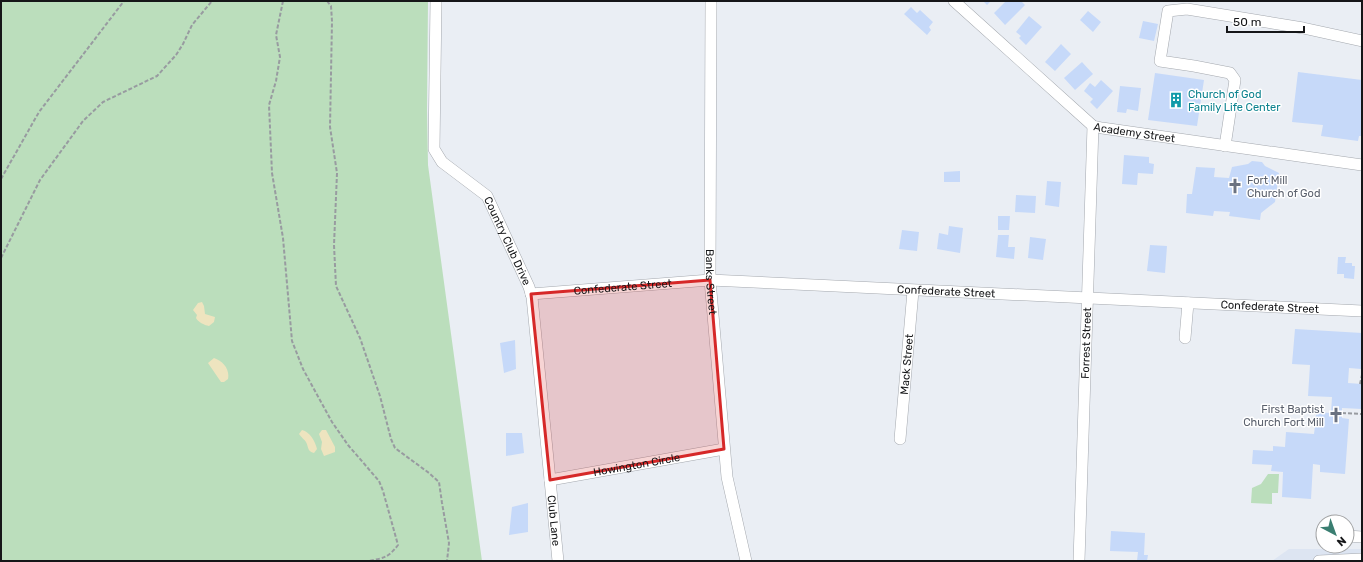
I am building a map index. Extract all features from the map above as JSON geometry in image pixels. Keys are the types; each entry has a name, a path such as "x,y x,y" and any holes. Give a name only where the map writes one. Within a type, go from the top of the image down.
{"street":[{"name":"Country Club Drive","path":"436,1 434,148 442,162 487,196 531,294 550,480"},
{"name":"Banks Street","path":"711,1 710,280 727,477 746,561"},
{"name":"Academy Street","path":"954,1 1093,126 1362,165"},
{"path":"1225,146 1235,80 1230,73 1160,61 1168,11 1187,10 1303,28 1362,41"},
{"name":"Forrest Street","path":"1079,561 1093,126"},
{"name":"Confederate Street","path":"531,294 710,280 1188,304 1362,311"},
{"name":"Mack Street","path":"900,439 913,290"},
{"path":"1185,338 1188,304"},
{"name":"Howington Circle","path":"550,480 724,449"},
{"name":"Club Lane","path":"550,480 558,561"},
{"path":"1321,561 1362,558"}],"path":[{"path":"1,179 39,112 124,1"},
{"path":"1,258 40,180 84,120 103,102 157,76 176,55 192,25 212,1"},
{"path":"284,1 276,35 280,58 276,81 269,105 272,173 283,238 292,341 303,369 332,422 348,445 379,481 383,491 398,545 391,554 383,558 368,561"},
{"path":"327,1 331,6 330,127 337,173 334,245 336,286 360,338 380,396 391,439 395,448 439,482 449,543 447,561"},
{"path":"1360,384 1362,375"},
{"path":"1342,413 1362,414"}],"highlighted area":[{"path":"710,280 724,449 550,480 531,294"}],"shaded area":[{"path":"1289,549 1315,549 1315,554 1355,554 1355,549 1362,549 1362,561 1272,561"}],"green space":[{"path":"1,1 428,1 428,165 482,561 1,561"},
{"path":"1268,474 1279,474 1278,493 1272,493 1272,504 1251,503 1252,488 1261,484"}],"sand":[{"path":"202,302 205,314 215,317 214,322 209,326 198,321 196,318 197,315 193,310 198,303"},
{"path":"214,358 223,363 227,369 228,379 224,382 221,382 208,363"},
{"path":"302,430 310,435 313,440 317,449 314,453 309,450 306,442 299,434"},
{"path":"322,430 326,430 335,447 335,452 324,456 321,449 322,442 319,434"}],"building":[{"path":"983,1 991,1 987,5"},
{"path":"1006,1 1021,1 1025,5 1005,25 994,13"},
{"path":"911,7 917,13 920,10 933,22 929,27 931,30 927,35 904,14"},
{"path":"1088,11 1101,22 1093,32 1080,20"},
{"path":"1029,16 1042,27 1026,45 1019,38 1021,36 1016,32"},
{"path":"1143,21 1158,24 1154,41 1139,38"},
{"path":"1061,44 1071,54 1055,71 1045,62"},
{"path":"1082,62 1093,74 1075,90 1064,78"},
{"path":"1298,72 1362,80 1362,136 1359,136 1358,141 1321,136 1323,125 1292,122"},
{"name":"Church of God Family Life Center","path":"1155,73 1204,80 1197,126 1148,120"},
{"path":"1101,80 1113,91 1097,109 1090,102 1093,99 1084,91 1090,83 1095,87"},
{"path":"1120,86 1141,88 1138,111 1127,109 1126,113 1117,112"},
{"path":"1124,155 1149,157 1149,163 1154,164 1153,174 1138,173 1137,185 1122,184"},
{"name":"Fort Mill Church of God","path":"1252,161 1262,162 1265,166 1279,173 1275,202 1261,213 1260,220 1229,216 1230,212 1214,211 1213,216 1186,213 1187,194 1192,194 1196,167 1215,168 1214,177 1229,178 1232,167 1248,164"},
{"path":"960,171 960,182 944,182 944,172"},
{"path":"1047,181 1061,182 1059,207 1045,205"},
{"path":"1016,195 1036,196 1035,213 1015,212"},
{"path":"998,216 1010,216 1009,230 998,230"},
{"path":"949,226 963,228 960,253 937,249 939,233 948,235"},
{"path":"902,230 919,232 917,251 899,249"},
{"path":"998,235 1009,235 1008,247 1015,247 1014,259 996,257"},
{"path":"1030,237 1046,239 1043,260 1028,258"},
{"path":"1150,245 1167,246 1165,273 1147,271"},
{"path":"1338,257 1346,257 1345,263 1352,263 1352,266 1355,266 1354,279 1344,278 1344,274 1337,274"},
{"name":"First Baptist Church Fort Mill","path":"1295,329 1362,333 1361,369 1349,368 1348,383 1362,384 1362,409 1342,408 1342,418 1349,419 1345,474 1320,472 1320,465 1313,464 1311,499 1282,497 1283,472 1271,471 1272,465 1252,464 1253,450 1273,451 1273,446 1285,447 1286,432 1314,434 1315,426 1323,426 1324,417 1316,417 1316,412 1331,413 1332,397 1308,396 1310,365 1292,364"},
{"path":"515,340 516,369 504,373 500,343"},
{"path":"506,433 522,433 524,453 506,456"},
{"path":"528,503 528,532 509,535 512,507"},
{"path":"1111,531 1145,533 1144,555 1148,555 1147,561 1137,561 1138,552 1110,551"}],"place":[{"name":"Church of God Family Life Center","path":"1176,100"},
{"name":"Fort Mill Church of God","path":"1235,186"},
{"name":"First Baptist Church Fort Mill","path":"1336,415"}]}
